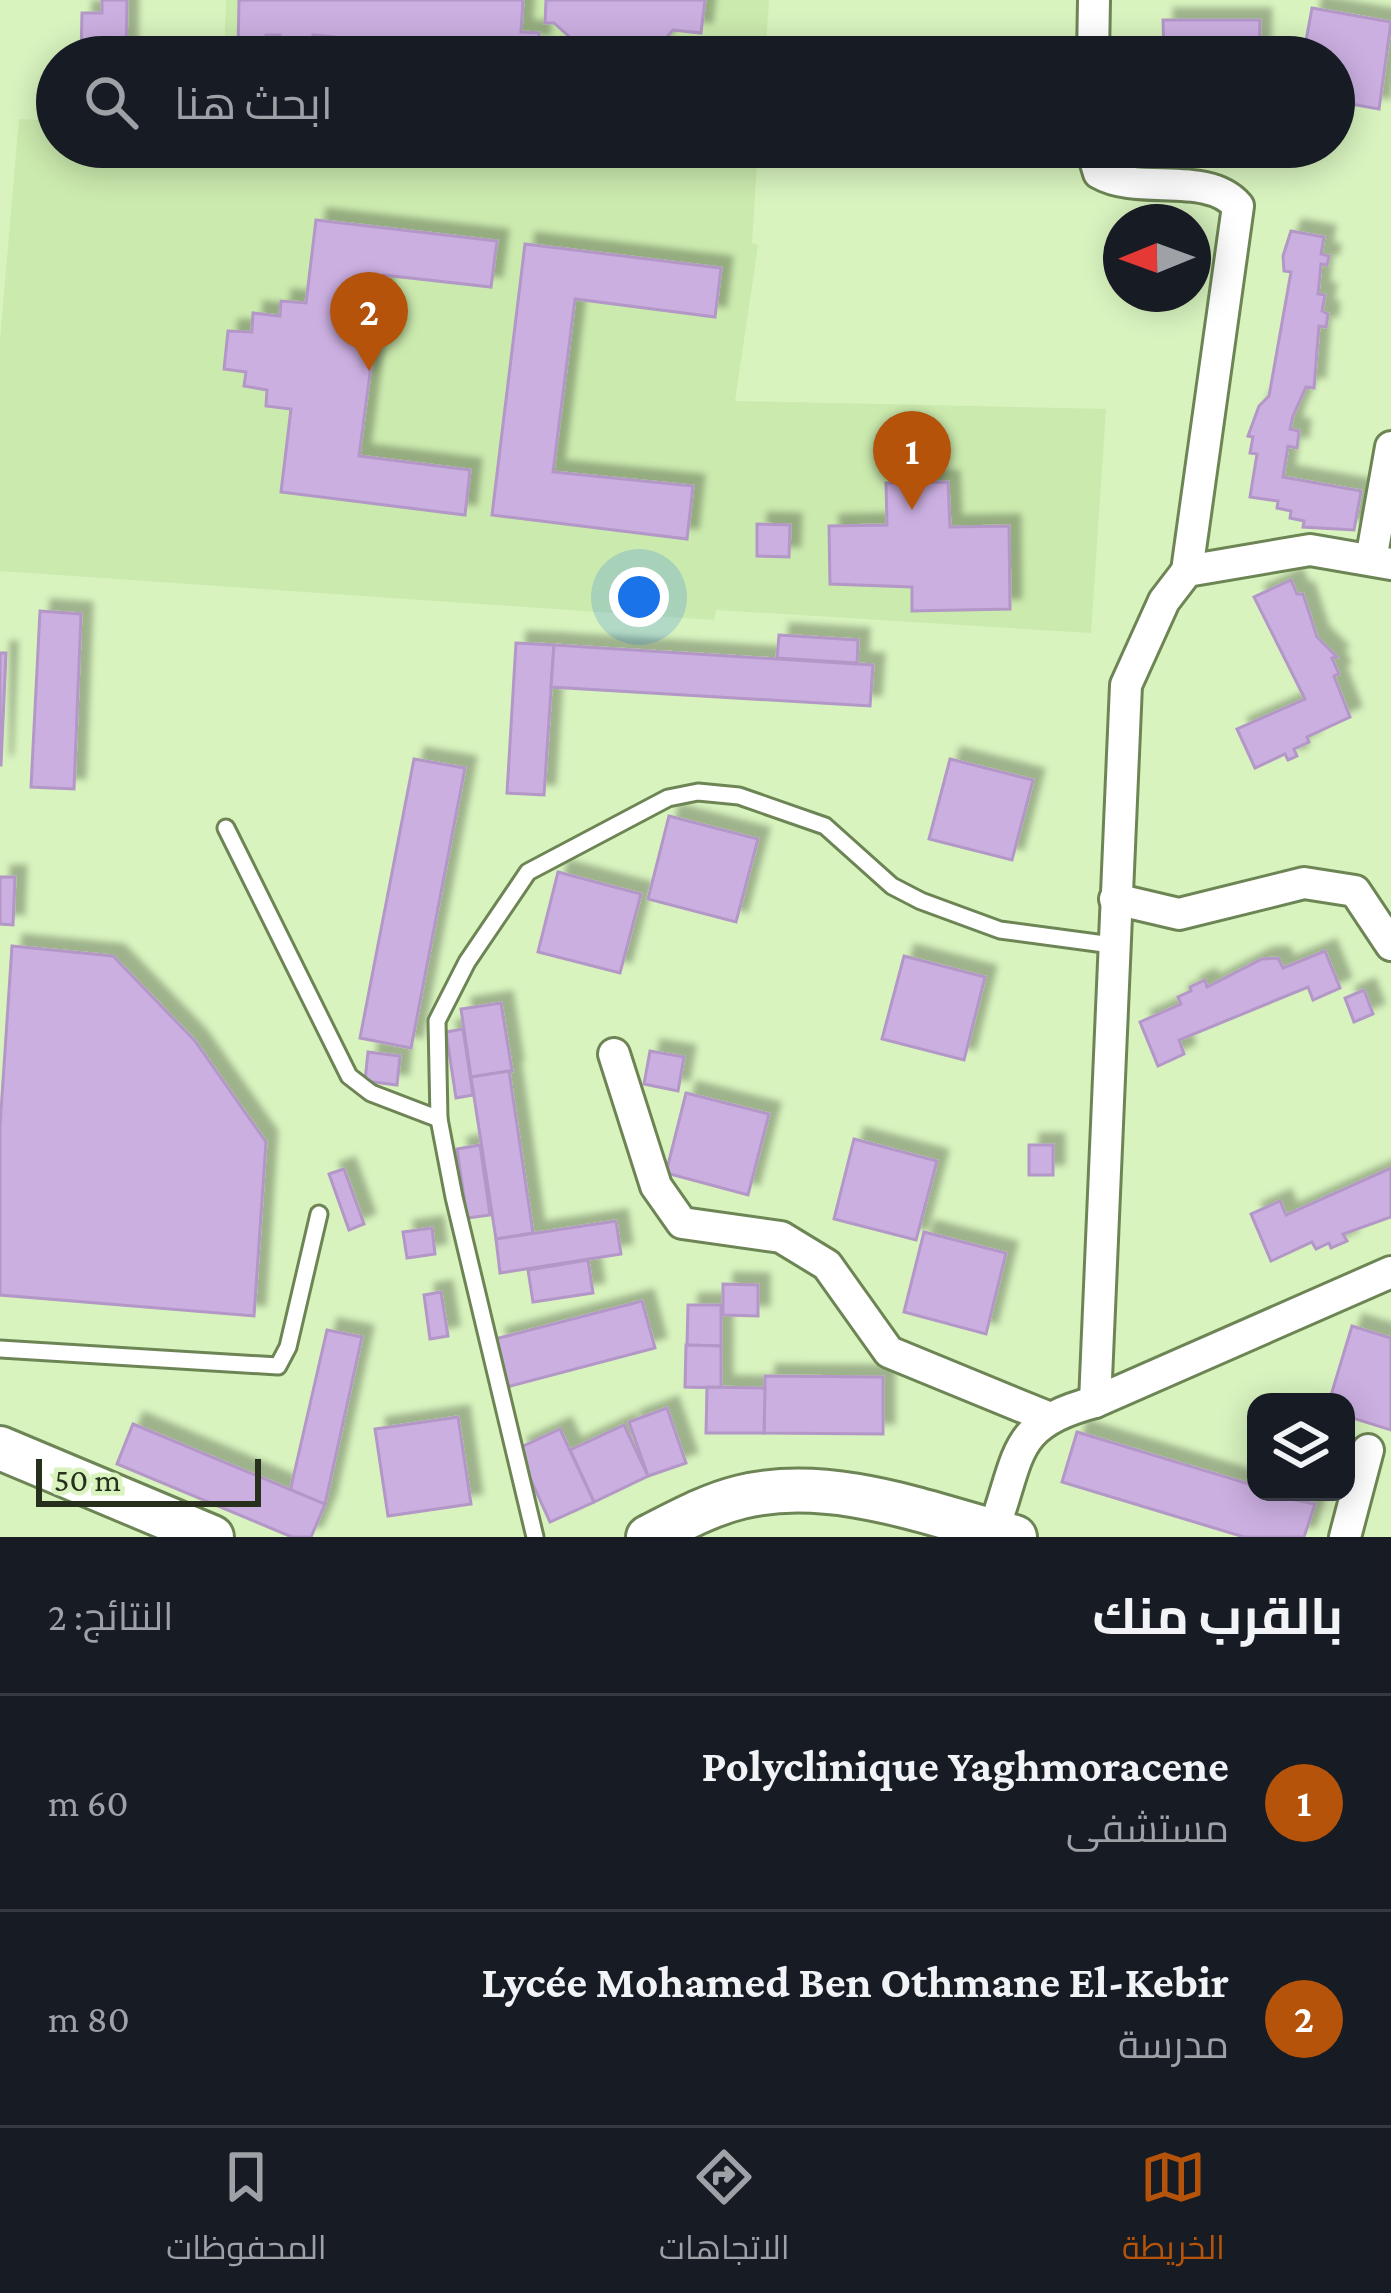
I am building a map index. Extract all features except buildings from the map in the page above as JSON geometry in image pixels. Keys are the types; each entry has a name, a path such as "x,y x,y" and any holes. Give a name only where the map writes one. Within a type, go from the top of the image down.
{"main road":[{"path":"0,1448 212,1537"},
{"path":"648,1537 726,1502 802,1490 887,1503 1004,1534"}],"street":[{"path":"1093,36 1094,0"},
{"path":"1095,1402 1126,685 1164,601 1187,571 1238,206 1227,194 1204,189 1119,184 1098,168"},
{"path":"1187,571 1310,550 1381,562 1391,447"},
{"path":"1114,899 1179,914 1304,883 1355,891 1391,946"},
{"path":"614,1054 656,1186 682,1223 781,1237 827,1265 889,1352 1045,1416"},
{"path":"1004,1534 1030,1430 1045,1416 1095,1402 1391,1272"},
{"path":"1345,1537 1368,1450"}],"lane":[{"path":"535,1537 439,1119 437,1021 466,962 528,872 668,798 698,792 739,796 824,826 892,886 921,901 1000,931 1112,945"},
{"path":"226,828 349,1076 370,1093 439,1119"},
{"path":"0,1349 278,1366 288,1347 319,1214"}],"shaded area":[{"path":"226,0 769,0 766,36 225,36"},
{"path":"19,119 36,120 36,168 757,168 752,243 758,245 735,401 1106,409 1091,633 716,610 714,620 0,571 0,340"}],"place":[{"name":"Lycée Mohamed Ben Othmane El-Kebir","path":"369,371"},
{"name":"Polyclinique Yaghmoracene","path":"912,510"}]}
